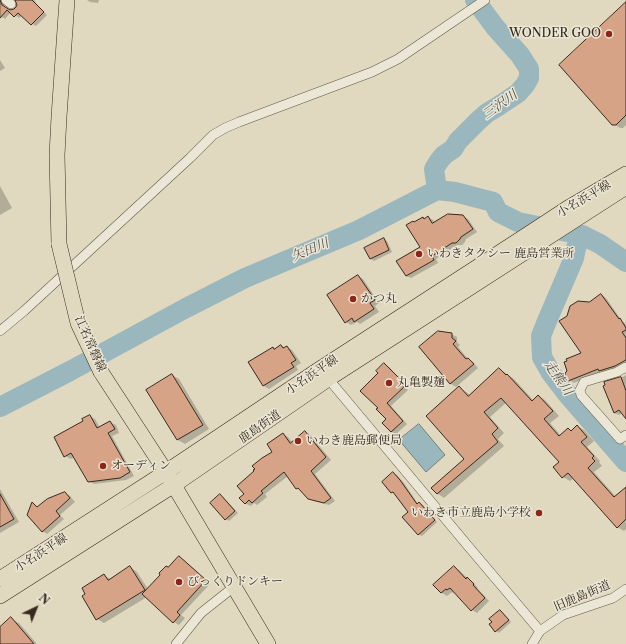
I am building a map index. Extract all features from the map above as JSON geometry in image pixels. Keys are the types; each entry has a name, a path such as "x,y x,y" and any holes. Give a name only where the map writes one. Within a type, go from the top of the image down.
{"main road":[{"name":"江名常磐線","path":"67,0 58,117 57,155 59,244 78,322 102,372 174,485 268,644"},
{"name":"小名浜平線","path":"536,237 573,213 626,174"},
{"name":"小名浜平線","path":"573,213 626,187"},
{"name":"鹿島街道","path":"0,596 174,485 324,374 536,237"},
{"name":"小名浜平線","path":"0,579 166,472 324,374"}],"street":[{"path":"0,330 41,295 213,135 224,128 372,72 391,63 485,0"},
{"path":"626,367 617,372 584,382 580,390 581,395 620,439 626,434"},
{"path":"324,374 540,631"},
{"path":"176,644 201,613 235,586"},
{"name":"旧鹿島街道","path":"532,644 540,631 563,615 613,598 626,589"},
{"path":"613,598 626,599"}],"water":[{"path":"419,424 445,455 426,472 399,440"}],"building":[{"path":"0,0 2,5 10,10 14,9 17,5 15,0 32,0 44,12 31,25 18,13 14,17 7,10 0,18"},
{"name":"WONDER GOO","path":"626,2 626,115 616,125 612,125 559,65"},
{"path":"448,214 463,215 473,229 461,237 456,243 452,243 432,256 434,260 406,276 396,261 420,247 406,225 423,217 424,219 428,216 432,223"},
{"path":"384,238 389,250 370,259 364,248"},
{"path":"358,275 375,300 370,303 374,309 354,322 352,318 345,323 327,295"},
{"path":"601,294 626,328 626,330 622,332 626,338 626,360 615,366 599,371 598,369 568,381 565,373 567,371 564,362 567,361 566,359 581,353 559,321 567,316 570,306 578,301 589,302"},
{"path":"438,331 452,333 452,338 456,341 453,344 466,359 468,358 474,364 450,384 419,347"},
{"path":"281,345 283,348 287,346 296,360 291,363 294,367 263,386 248,362 273,347 274,349"},
{"path":"384,363 399,378 397,380 404,387 387,403 403,421 391,432 382,423 386,419 376,409 378,408 360,391 378,373 376,371"},
{"path":"499,368 506,375 507,374 532,401 538,395 553,411 544,419 559,436 568,428 571,431 577,425 587,437 581,442 594,456 592,458 595,461 588,468 614,497 626,487 626,519 617,528 568,473 562,478 553,467 559,462 501,398 484,412 498,428 492,434 498,442 437,494 431,488 464,459 426,416 459,386 468,396"},
{"path":"172,374 203,425 177,440 146,390"},
{"path":"621,377 626,391 626,419 619,410 614,413 603,386 605,385 604,382"},
{"path":"90,415 97,428 110,421 115,429 108,433 130,472 120,478 88,482 71,453 64,457 54,437 83,421 82,419"},
{"path":"305,431 326,457 311,471 331,498 324,503 308,499 298,488 296,489 284,472 261,491 263,493 252,503 249,500 245,504 239,498 244,494 237,486 254,471 253,470 255,469 252,466 272,452 267,444 283,433 290,443"},
{"path":"393,472 417,504 419,502 435,520 418,535 402,517 408,512 393,492 391,493 382,482"},
{"path":"65,492 70,498 56,511 60,516 42,532 27,515 32,502 37,507 47,499"},
{"path":"0,494 14,519 0,527"},
{"path":"220,494 235,511 225,520 210,503"},
{"name":"びっくりドンキー","path":"179,556 206,580 177,612 180,615 173,623 142,594 160,575 159,573 166,566 168,567"},
{"path":"130,566 145,590 96,620 82,596 85,594 82,588 104,574 108,580"},
{"path":"454,566 466,579 467,577 474,584 473,585 485,598 471,611 450,588 441,593 433,585"},
{"path":"500,610 509,620 495,632 489,624 492,622 489,619"},
{"path":"11,617 34,644 0,644 0,627"}],"waterway":[{"name":"三沢川","path":"437,190 434,169 439,161 444,155 453,149 458,141 487,113 518,93 529,78 529,69 520,55 495,27 475,0"},
{"name":"矢田川","path":"0,407 245,278 359,230 437,190 455,192 493,202 498,212 518,222 582,235 600,244 626,262"},
{"name":"走熊川","path":"582,235 576,248 574,258 541,336 542,357 551,373 567,394 626,462"}],"place":[{"name":"WONDER GOO","path":"609,34"},
{"name":"いわきタクシー 鹿島営業所","path":"419,254"},
{"name":"かつ丸","path":"353,299"},
{"name":"丸亀製麺","path":"389,383"},
{"name":"いわき鹿島郵便局","path":"298,441"},
{"name":"オーディン","path":"103,466"},
{"name":"いわき市立鹿島小学校","path":"539,513"},
{"name":"びっくりドンキー","path":"179,582"}]}
